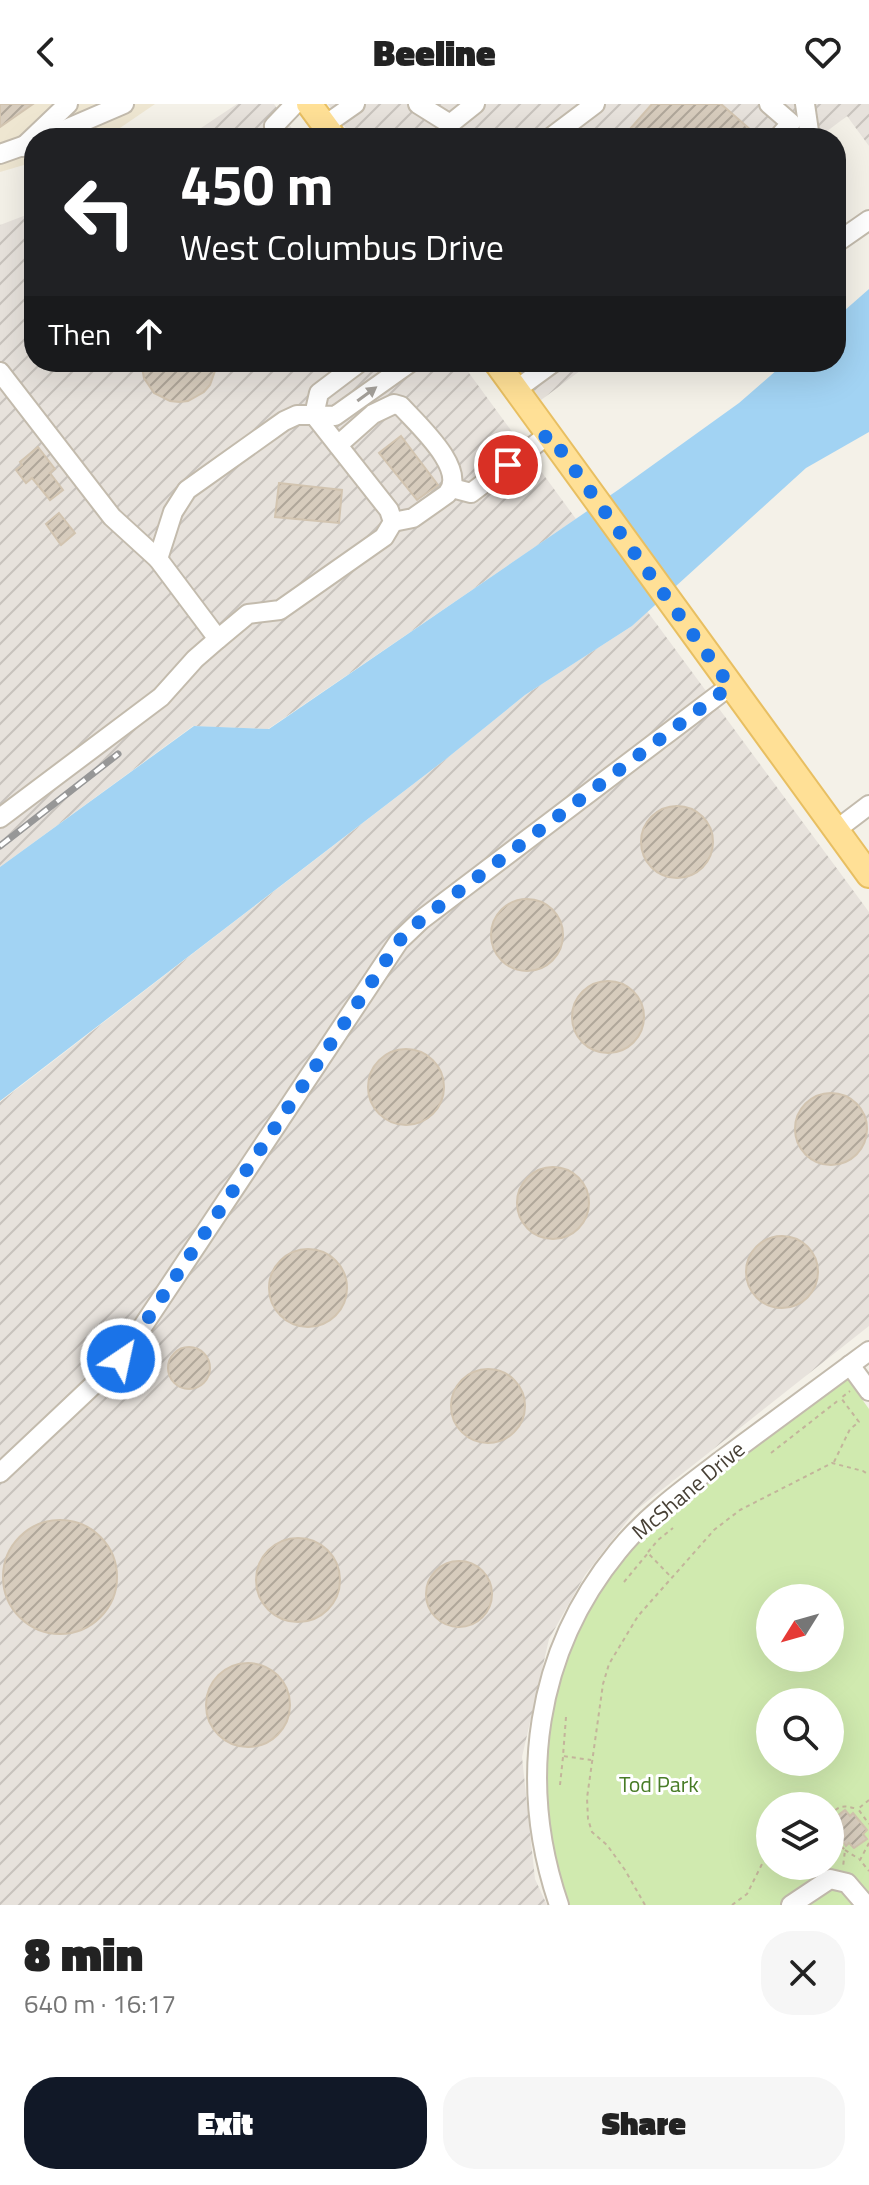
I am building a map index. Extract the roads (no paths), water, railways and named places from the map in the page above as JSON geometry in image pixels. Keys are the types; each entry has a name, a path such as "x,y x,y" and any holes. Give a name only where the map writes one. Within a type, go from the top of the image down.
{"main road":[{"path":"309,104 326,128"},
{"path":"504,372 869,875"}],"street":[{"path":"44,128 68,104"},
{"path":"68,128 124,104"},
{"path":"275,128 295,104"},
{"path":"336,128 355,104"},
{"path":"418,104 450,124 475,104"},
{"path":"563,128 595,104"},
{"path":"769,104 791,123 787,128"},
{"path":"805,104 809,128"},
{"path":"0,154 24,145"},
{"path":"846,236 869,220"},
{"path":"0,372 112,517 158,559 218,639"},
{"path":"314,415 319,393 347,372"},
{"path":"158,559 173,512 187,490 284,421 297,415 335,416 397,372"},
{"path":"517,389 540,372"},
{"path":"0,818 161,697 195,659 248,614 280,610 384,537 393,522 413,518 434,506 452,488 454,478 450,463 401,406 394,404 373,414 338,445"},
{"path":"314,415 389,510 393,522"},
{"path":"452,488 471,493 549,434"},
{"path":"0,1473 121,1359 399,941 421,920 730,686"},
{"path":"836,830 869,805"},
{"name":"McShane Drive","path":"559,1905 539,1826 536,1755 549,1686 578,1613 606,1567 654,1514 869,1351"},
{"path":"850,1365 866,1387"},
{"path":"792,1905 830,1879 847,1883 866,1905"},
{"path":"792,1905 810,1905"}],"water":[{"path":"869,289 869,432 806,468 632,626 525,695 0,1101 0,867 194,726 269,729 618,490 739,403 775,372 846,372 846,309"}],"railway":[{"path":"0,846 118,754"}],"park label":[{"name":"Tod Park","path":"659,1784"}]}
